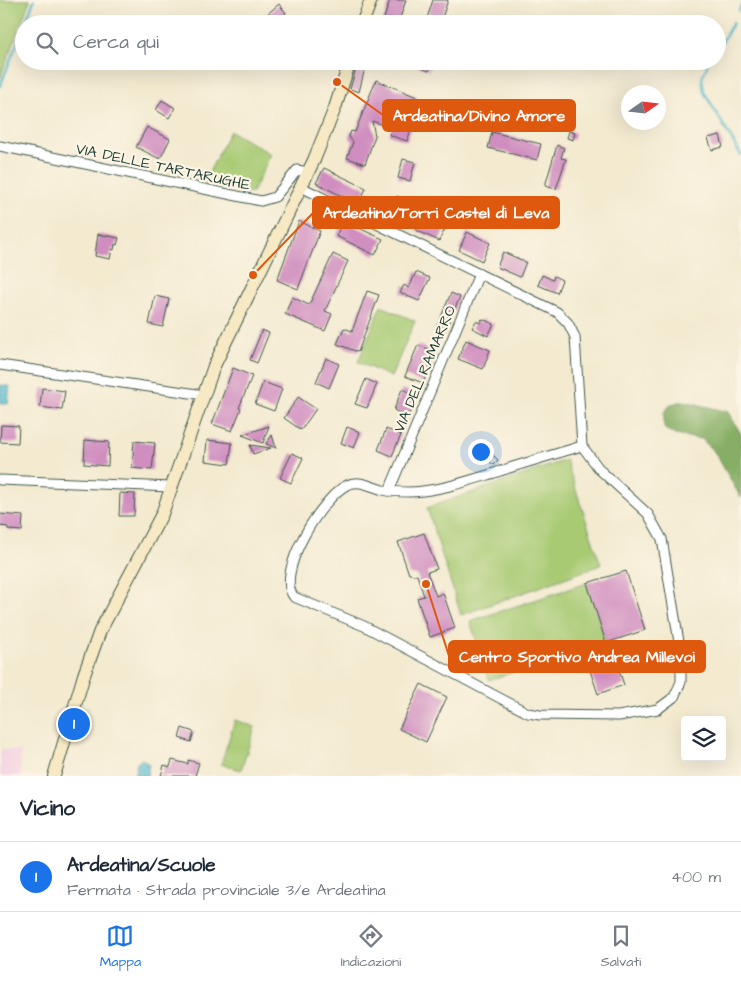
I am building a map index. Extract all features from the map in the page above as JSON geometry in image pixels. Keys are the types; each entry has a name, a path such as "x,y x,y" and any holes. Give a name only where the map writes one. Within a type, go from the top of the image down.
{"main road":[{"path":"365,15 371,0"},
{"path":"54,776 84,675 100,631 154,528 172,487 221,350 308,172 335,108 347,70"}],"street":[{"name":"VIA DELLE TARTARUGHE","path":"0,146 261,201 275,196 297,170 308,172"},
{"path":"301,187 557,312 568,322 575,337 582,446 600,470 648,514 657,527 664,544 682,668 680,682 676,694 667,703 652,710 605,716 528,713 364,626 294,597 289,585 296,556 310,525 325,503 341,488 352,483 364,483 389,491 423,491 451,486 582,446"},
{"name":"VIA DEL RAMARRO","path":"389,491 480,274"},
{"path":"0,365 204,395"},
{"path":"0,480 172,487"}],"shaded area":[{"path":"0,750 21,750 21,776 0,776"}],"green space":[{"path":"0,0 30,0 24,15 15,15 15,39 0,78"},
{"path":"230,131 271,154 252,193 204,182"},
{"path":"381,306 415,321 391,377 358,362"},
{"path":"684,401 728,412 741,434 741,498 716,454 702,439 675,435 664,428 664,413 671,404"},
{"path":"566,460 601,565 461,615 427,508"},
{"path":"587,583 606,643 489,680 470,621"},
{"path":"235,720 255,727 241,770 221,764"}],"water":[{"path":"0,385 10,386 8,404 0,403"},
{"path":"142,759 149,764 147,776 134,776 137,763"}],"building":[{"path":"390,0 406,0 401,15 385,15"},
{"path":"433,0 448,0 443,15 428,15"},
{"path":"279,4 286,13 283,15 266,15"},
{"path":"356,70 364,70 359,92 350,89"},
{"path":"376,80 417,97 415,102 418,110 407,141 389,135 392,128 372,121 375,136 365,164 347,158 353,142 349,137 351,131 355,132"},
{"path":"162,100 175,108 169,118 156,110"},
{"path":"147,127 170,139 160,159 136,147"},
{"path":"569,131 575,133 573,140 567,138"},
{"path":"492,132 541,144 537,160 488,148"},
{"path":"720,135 723,147 712,150 708,138"},
{"path":"557,145 564,148 561,158 566,159 556,189 545,186"},
{"path":"403,159 415,162 410,181 398,178"},
{"path":"324,168 366,188 363,195 380,203 374,216 344,201 346,198 316,183"},
{"path":"397,196 411,202 405,216 390,210"},
{"path":"425,212 448,223 439,241 416,230"},
{"path":"299,221 320,231 298,289 277,280"},
{"path":"343,221 383,239 375,255 336,236"},
{"path":"467,232 490,243 482,261 459,250"},
{"path":"98,234 119,238 114,250 112,249 110,259 95,256"},
{"path":"503,252 526,262 520,277 497,267"},
{"path":"333,254 348,261 325,311 332,314 325,331 285,314 292,297 309,305"},
{"path":"416,272 430,278 419,301 400,293 404,285 409,288"},
{"path":"542,275 553,280 554,276 562,280 557,293 538,285"},
{"path":"367,291 379,295 358,352 337,344 344,328 352,331"},
{"path":"451,293 460,297 443,335 435,331"},
{"path":"155,296 169,299 163,327 149,324"},
{"path":"482,319 494,324 488,336 472,328 476,321 480,323"},
{"path":"262,330 269,333 257,363 250,360"},
{"path":"466,340 490,350 483,369 458,359"},
{"path":"418,345 436,352 423,383 405,376"},
{"path":"326,358 339,364 329,388 316,382"},
{"path":"233,368 252,376 232,431 212,424"},
{"path":"366,379 377,384 367,408 355,404"},
{"path":"263,382 282,389 274,411 255,404"},
{"path":"42,388 65,391 62,410 40,407"},
{"path":"402,389 417,395 408,417 394,410"},
{"path":"298,397 316,409 301,430 284,418"},
{"path":"1,425 19,426 18,443 0,442"},
{"path":"269,426 263,443 242,435"},
{"path":"347,427 360,432 354,448 341,443"},
{"path":"386,429 401,435 392,456 378,450"},
{"path":"272,435 276,448 266,444"},
{"path":"85,440 109,442 108,466 84,464"},
{"path":"207,440 232,443 229,464 205,461"},
{"path":"134,441 155,443 152,470 132,468"},
{"path":"250,445 271,448 253,454"},
{"path":"490,452 498,460 493,465 485,457"},
{"path":"292,453 303,458 291,483 280,478"},
{"path":"120,493 135,494 134,516 119,516"},
{"path":"0,514 23,516 22,531 8,530 8,527 0,526"},
{"path":"424,533 437,569 427,572 436,596 443,593 455,628 430,637 417,598 424,596 417,575 409,574 398,542"},
{"path":"626,571 645,630 606,643 587,583"},
{"path":"611,645 624,685 598,694 584,653"},
{"path":"421,684 447,697 426,742 399,729"},
{"path":"182,728 194,732 191,742 179,738"},
{"path":"172,760 188,764 188,760 199,763 195,776 161,776 164,765 170,767"}],"waterway":[{"path":"28,15 34,0"},
{"path":"739,11 741,5"},
{"path":"726,35 733,23"},
{"path":"0,86 15,48"},
{"path":"705,70 702,78 704,92 741,155"}],"place":[{"name":"Ardeatina/Divino Amore","path":"337,82"},
{"name":"Ardeatina/Torri Castel di Leva","path":"253,275"},
{"name":"Centro Sportivo Andrea Millevoi","path":"426,584"},
{"name":"Ardeatina/Scuole","path":"74,724"}]}
